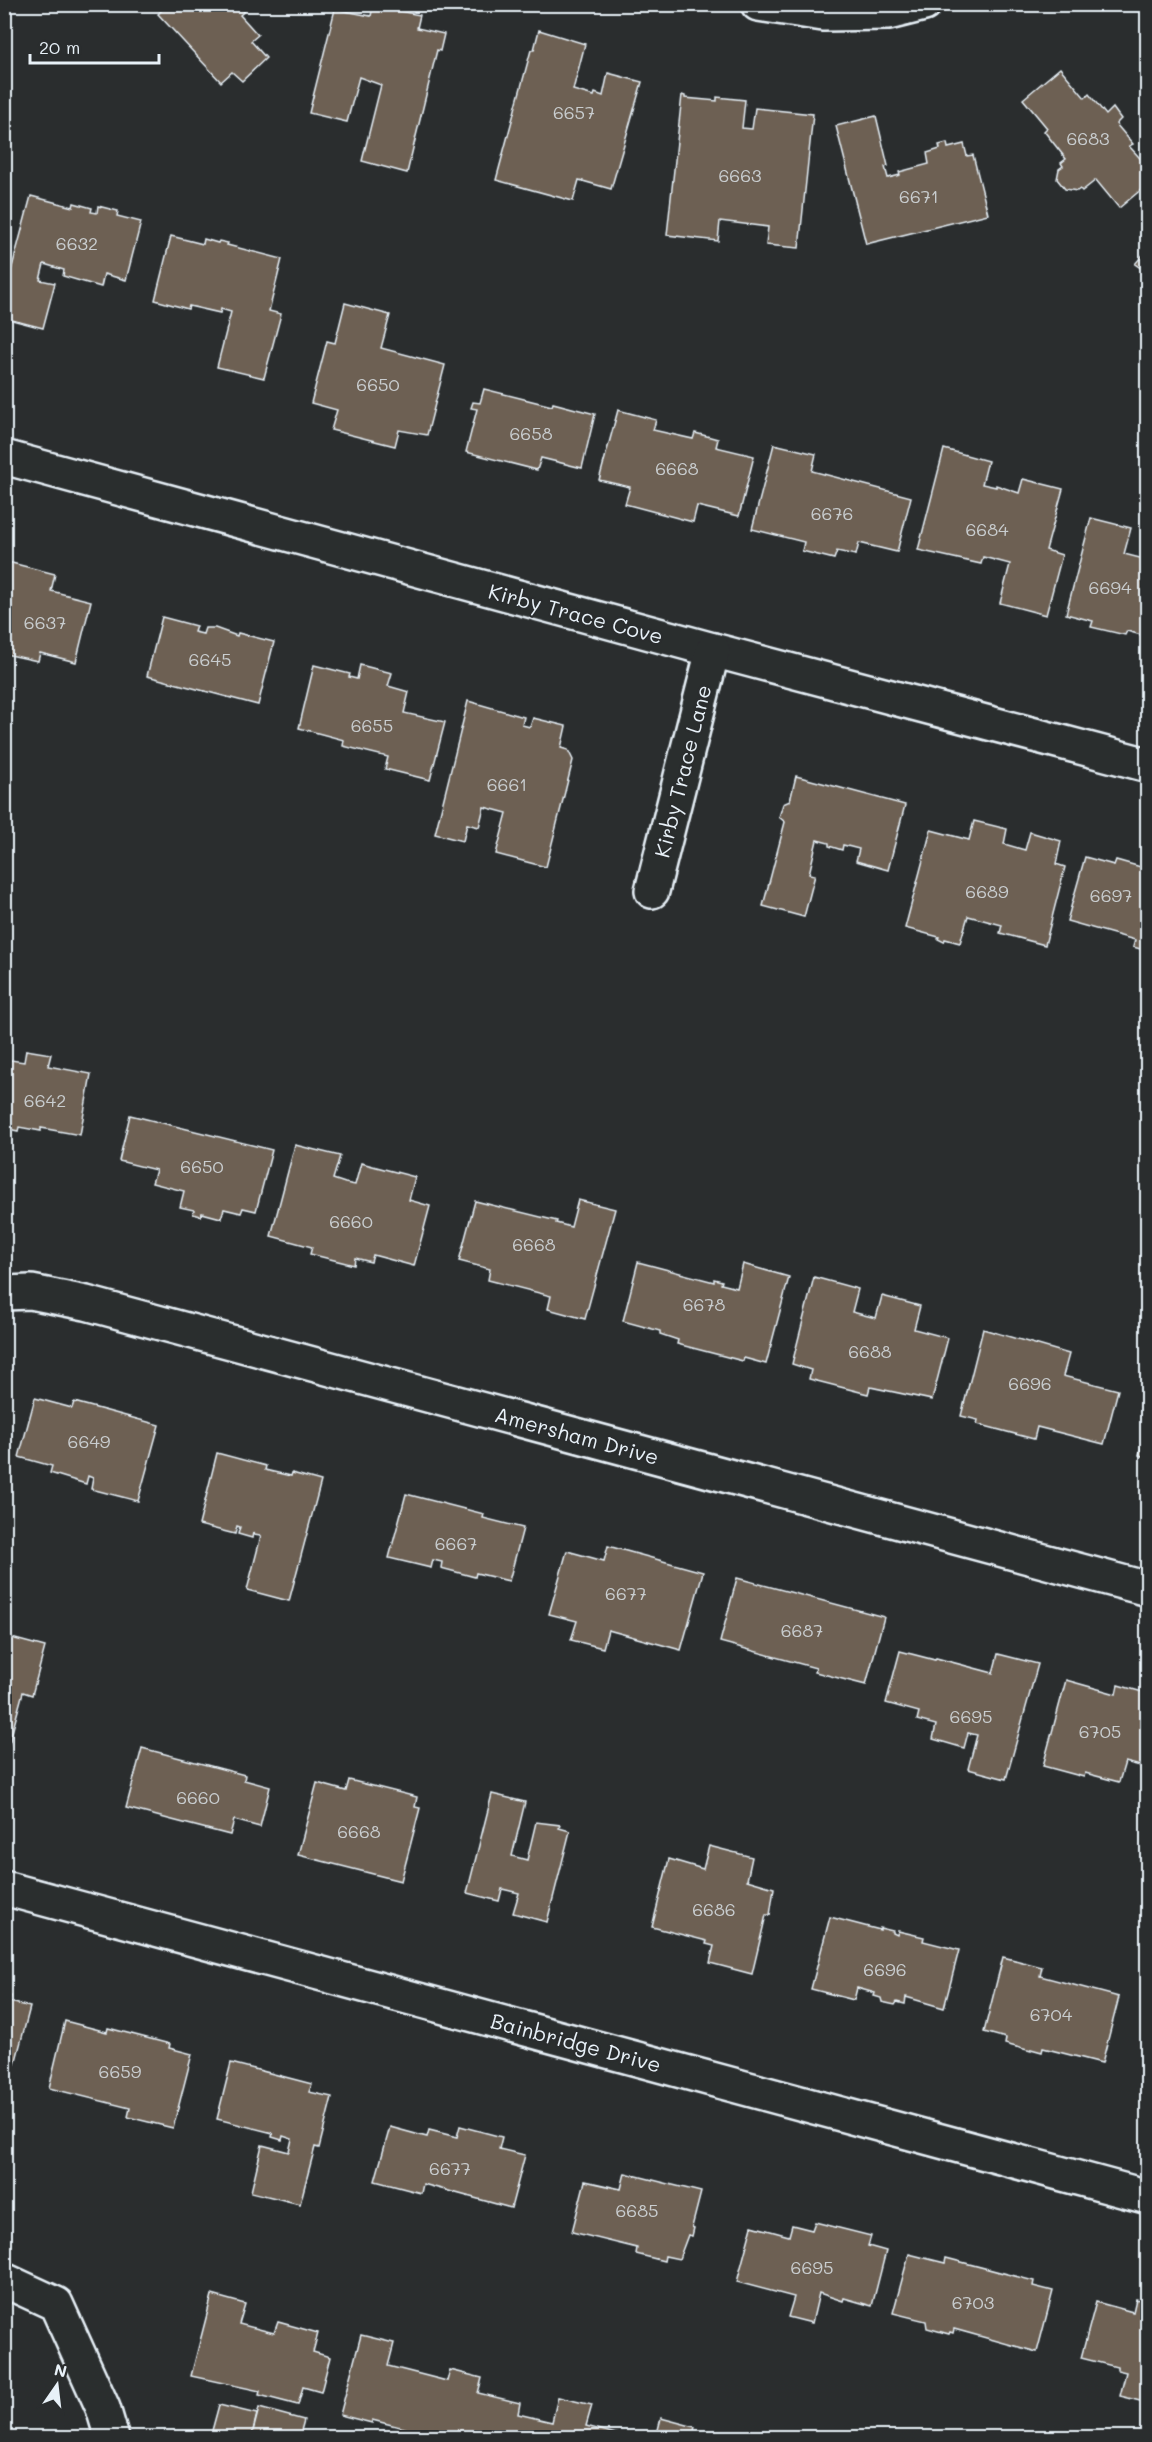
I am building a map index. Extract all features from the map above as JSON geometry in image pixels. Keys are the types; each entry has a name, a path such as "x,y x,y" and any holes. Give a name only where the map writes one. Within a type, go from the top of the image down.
{"street":[{"path":"758,4 823,14 888,13 924,4"},
{"name":"Kirby Trace Cove","path":"4,457 713,650 1148,765"},
{"name":"Kirby Trace Lane","path":"652,891 713,650"},
{"name":"Amersham Drive","path":"4,1293 31,1292 86,1303 1148,1589"},
{"name":"Bainbridge Drive","path":"4,1887 1148,2197"},
{"path":"4,2280 56,2304 103,2408 112,2438"}],"building":[{"path":"168,4 252,4 240,15 258,35 251,41 266,58 242,81 232,72 221,82 158,14"},
{"path":"373,6 420,15 417,28 444,34 440,51 437,50 407,173 362,161 381,85 359,77 347,122 309,113 335,9 371,16"},
{"path":"539,30 585,44 573,90 603,96 608,73 642,82 611,189 579,180 573,201 496,180 531,50 534,50"},
{"path":"1060,68 1085,98 1089,94 1106,115 1113,108 1121,119 1116,124 1133,144 1129,146 1148,167 1148,184 1119,208 1096,180 1082,191 1065,189 1057,179 1059,169 1063,166 1061,163 1066,159 1044,131 1047,128 1023,99"},
{"path":"682,95 685,98 717,101 717,97 745,100 742,128 752,129 755,108 813,114 799,248 766,245 768,227 720,221 718,241 667,235"},
{"path":"876,116 888,166 885,167 888,178 900,175 899,172 929,164 927,153 940,149 939,145 947,143 948,148 964,144 967,156 973,155 988,214 866,244 836,126"},
{"path":"31,196 73,207 74,203 92,208 91,212 97,213 98,206 118,211 117,216 141,222 126,280 104,274 101,287 63,276 64,270 44,264 40,280 55,283 43,328 4,318 4,297"},
{"path":"171,236 203,244 204,239 218,243 219,241 282,259 269,311 281,314 264,378 217,367 231,312 221,309 220,313 189,306 188,309 155,300"},
{"path":"1148,249 1148,273 1135,264"},
{"path":"345,303 390,315 381,348 445,365 427,435 399,430 395,446 331,430 337,410 311,403 327,341 335,343"},
{"path":"484,389 595,414 582,468 541,458 537,470 466,452 477,409 471,408 473,402 480,403"},
{"path":"618,410 656,420 653,430 693,439 695,433 718,439 716,447 754,456 739,516 697,506 693,522 625,504 630,487 599,480"},
{"path":"774,444 816,454 812,471 911,497 897,552 859,543 856,555 837,551 834,559 802,551 804,542 752,529"},
{"path":"944,449 988,461 982,484 996,487 996,485 1019,493 1023,479 1063,489 1046,550 1062,555 1046,615 1000,603 1010,564 983,557 981,564 918,550"},
{"path":"1091,518 1131,528 1124,554 1148,560 1148,637 1127,631 1125,635 1091,627 1093,621 1066,614"},
{"path":"4,561 55,574 51,591 91,601 76,662 40,653 38,661 5,654 7,644 4,643"},
{"path":"162,617 196,626 194,632 203,634 205,628 215,628 237,636 238,633 274,642 258,705 147,676"},
{"path":"314,665 350,674 349,677 357,679 360,665 392,673 388,686 409,692 404,713 445,722 430,780 385,769 388,757 343,746 344,740 299,728"},
{"path":"468,701 524,717 522,725 530,727 533,718 566,726 561,748 568,750 573,760 546,867 496,854 507,813 484,807 479,827 467,824 463,841 435,834"},
{"path":"796,776 905,805 888,870 856,861 859,849 843,845 842,850 817,840 809,874 815,875 804,917 763,906 785,822 779,817 783,804 790,801"},
{"path":"974,821 1007,829 1004,844 1025,850 1030,832 1061,841 1056,864 1065,867 1045,945 1000,933 1002,925 968,916 960,943 945,939 944,942 938,939 939,937 905,928 931,830 969,840"},
{"path":"1085,857 1114,865 1116,860 1148,869 1148,951 1133,947 1135,940 1067,921"},
{"path":"26,1050 51,1054 48,1066 91,1074 80,1135 41,1128 41,1131 19,1127 18,1131 4,1128 4,1059 24,1062"},
{"path":"130,1115 272,1150 256,1211 243,1208 241,1213 224,1209 221,1218 202,1213 201,1216 193,1214 194,1210 180,1207 184,1191 152,1183 156,1170 119,1161"},
{"path":"295,1145 340,1156 333,1179 345,1183 355,1185 361,1163 415,1177 409,1200 430,1206 414,1266 373,1255 371,1262 355,1258 354,1265 310,1254 312,1247 271,1236"},
{"path":"578,1200 615,1209 585,1319 548,1309 551,1296 488,1280 490,1269 459,1261 475,1201 557,1221 556,1223 571,1227"},
{"path":"638,1262 714,1282 714,1279 722,1281 721,1284 737,1288 743,1264 789,1277 766,1364 744,1358 743,1361 677,1344 678,1340 660,1334 660,1331 623,1321"},
{"path":"814,1277 858,1289 852,1312 876,1318 882,1296 920,1306 914,1329 948,1338 932,1400 870,1387 868,1394 809,1379 811,1370 792,1364"},
{"path":"983,1329 1069,1354 1063,1376 1118,1390 1104,1444 1037,1427 1034,1439 977,1424 978,1420 961,1416"},
{"path":"35,1398 72,1408 74,1402 159,1425 138,1501 91,1489 93,1478 88,1476 86,1484 50,1473 52,1466 19,1457"},
{"path":"1148,1422 1148,1458 1139,1455"},
{"path":"217,1453 266,1466 265,1470 291,1476 292,1473 321,1481 289,1601 247,1590 261,1536 254,1535 253,1532 252,1538 238,1534 240,1527 237,1526 235,1534 199,1525"},
{"path":"406,1494 484,1514 483,1518 523,1528 509,1581 476,1573 475,1577 441,1568 442,1562 433,1560 431,1568 389,1558"},
{"path":"608,1546 703,1572 681,1650 608,1630 603,1648 571,1640 577,1621 549,1614 567,1551 604,1561"},
{"path":"737,1578 884,1617 866,1685 815,1672 816,1668 720,1642"},
{"path":"4,1636 45,1647 32,1695 23,1692 4,1762"},
{"path":"900,1651 993,1673 998,1654 1038,1664 1006,1779 968,1769 977,1735 968,1733 964,1748 933,1739 936,1725 917,1720 919,1712 886,1703"},
{"path":"1066,1680 1116,1694 1118,1685 1146,1693 1148,1768 1125,1762 1119,1782 1085,1773 1084,1777 1043,1766"},
{"path":"142,1748 245,1775 244,1780 270,1787 260,1827 234,1820 230,1835 126,1808"},
{"path":"349,1780 417,1797 415,1807 420,1808 401,1881 298,1855 317,1783 346,1791"},
{"path":"492,1794 525,1802 512,1856 527,1860 536,1822 560,1825 559,1828 570,1831 547,1922 513,1913 519,1893 502,1889 499,1901 467,1893"},
{"path":"709,1846 752,1857 747,1880 774,1888 770,1915 766,1915 752,1974 710,1963 714,1946 706,1944 707,1941 652,1927 669,1859 703,1869"},
{"path":"830,1917 880,1930 880,1928 893,1931 897,1935 898,1931 924,1937 923,1941 959,1950 944,2008 906,1997 905,2004 897,2002 895,2005 882,2002 881,1998 874,1996 875,1993 857,1988 854,2000 811,1989"},
{"path":"1003,1957 1042,1967 1040,1976 1119,1997 1102,2063 1043,2048 1042,2052 1031,2049 1031,2051 1005,2044 1006,2038 984,2032"},
{"path":"4,1994 11,1996 10,2002 30,2007 15,2064 4,2061"},
{"path":"65,2021 107,2032 108,2028 170,2044 169,2048 192,2054 173,2128 128,2117 130,2108 49,2088"},
{"path":"231,2063 312,2084 309,2092 332,2097 319,2148 315,2147 300,2204 251,2192 262,2145 289,2152 292,2139 283,2136 282,2140 272,2137 273,2133 217,2119"},
{"path":"460,2126 502,2137 499,2149 525,2155 511,2208 423,2184 421,2193 375,2181 390,2127 427,2137 429,2130 457,2137"},
{"path":"625,2173 701,2192 692,2227 694,2228 692,2236 688,2235 679,2259 665,2256 664,2261 636,2254 637,2248 572,2232 585,2181 621,2189"},
{"path":"815,2222 871,2236 868,2246 886,2251 872,2306 844,2298 843,2301 819,2293 812,2323 788,2317 794,2297 737,2282 752,2226 789,2236 792,2225 812,2230"},
{"path":"909,2254 945,2263 946,2258 1034,2281 1033,2286 1053,2291 1037,2352 954,2329 953,2333 949,2334 927,2328 926,2321 893,2313"},
{"path":"212,2295 245,2304 239,2324 274,2333 278,2322 318,2333 313,2352 330,2357 321,2392 303,2387 298,2405 259,2395 260,2391 191,2376"},
{"path":"1136,2299 1148,2302 1148,2403 1120,2396 1126,2372 1117,2370 1117,2367 1081,2358 1096,2302 1133,2312"},
{"path":"361,2335 394,2343 388,2366 447,2381 450,2370 482,2378 478,2393 520,2403 518,2414 552,2422 558,2397 592,2405 586,2426 631,2438 431,2438 432,2435 372,2420 372,2423 340,2415"},
{"path":"219,2405 257,2414 252,2435 256,2438 210,2438"},
{"path":"259,2408 304,2420 299,2438 256,2438 252,2435"},
{"path":"661,2418 695,2427 692,2438 656,2438"}]}
